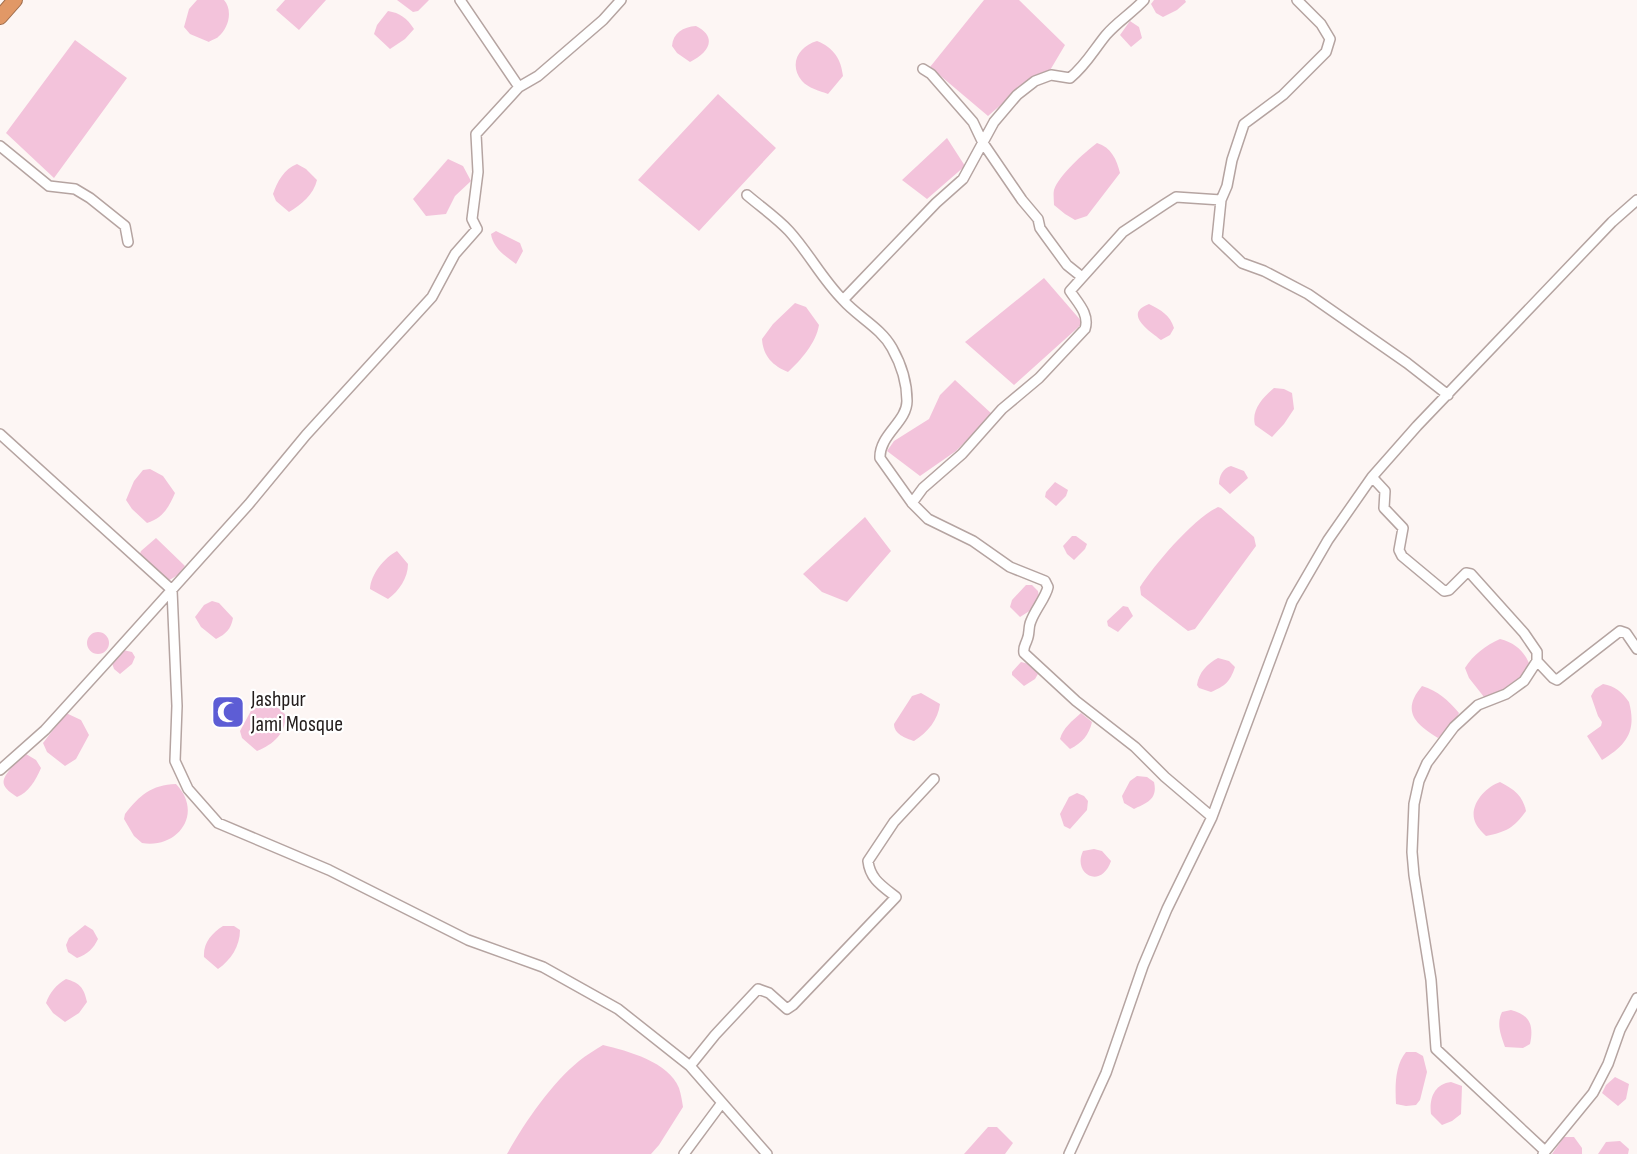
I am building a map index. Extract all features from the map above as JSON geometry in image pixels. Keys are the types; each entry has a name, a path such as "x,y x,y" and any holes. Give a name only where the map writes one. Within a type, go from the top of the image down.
{"highway":[{"path":"0,17 15,0"}],"street":[{"path":"460,0 519,87"},
{"path":"0,770 45,730 249,504 306,435 432,297 455,254 477,229 472,219 478,172 476,134 519,87 538,76 603,20 621,0"},
{"path":"843,300 936,203 963,179 994,122 1017,95 1035,81 1051,75 1070,78 1084,67 1107,34 1132,14 1144,0"},
{"path":"1298,0 1321,24 1330,39 1326,52 1283,95 1244,124 1221,200 1218,238 1242,263 1264,271 1308,294 1407,363 1448,395"},
{"path":"922,69 930,74 973,122 983,143 1022,200 1038,219 1040,228 1067,265 1082,277"},
{"path":"0,146 49,186 75,189 90,198 125,226 128,242"},
{"path":"747,195 789,231 843,300 880,333 892,348 905,380 907,404 903,415 887,436 880,452 880,458 912,503 928,519 973,542 1010,567 1045,581 1048,587 1047,593 1041,600 1030,624 1024,653 1076,701 1134,747 1212,817"},
{"path":"912,503 923,488 962,454 1002,409 1039,378 1085,329 1086,316 1070,291 1124,232 1176,197 1221,200"},
{"path":"1069,1154 1106,1073 1143,966 1167,909 1212,817 1292,602 1328,540 1372,477 1417,426 1612,222 1637,200"},
{"path":"0,434 172,590 177,706 175,761 188,789 218,823 329,870 468,940 543,968 618,1009 690,1066 767,1154"},
{"path":"1372,477 1385,491 1384,508 1403,528 1399,553 1444,591 1449,590 1466,573 1471,574 1524,633 1537,652 1538,661 1553,678 1557,680 1620,631 1626,633 1637,649"},
{"path":"1538,661 1524,681 1506,694 1478,705 1454,728 1427,763 1419,781 1414,804 1412,852 1431,980 1436,1049 1544,1153 1593,1092 1608,1064 1620,1030 1637,999"},
{"path":"690,1066 758,989 769,993 787,1009 793,1005 896,897 869,872 868,861 894,822 934,779"},
{"path":"684,1154 721,1104"}],"shaded area":[{"path":"197,0 224,0 227,4 229,14 225,29 209,42 190,34 184,27 189,9"},
{"path":"285,0 326,0 299,30 276,10"},
{"path":"397,0 429,0 418,11 413,12"},
{"path":"984,0 1019,0 1065,45 1049,72 1032,78 988,116 930,67"},
{"path":"1154,0 1185,0 1186,2 1163,17 1156,13 1151,4"},
{"path":"388,11 403,17 414,29 405,39 390,49 374,34 377,25"},
{"path":"1130,21 1139,27 1142,38 1131,47 1120,35"},
{"path":"696,26 703,30 709,40 706,50 690,62 677,53 672,46 674,38 680,32"},
{"path":"75,40 127,78 54,178 6,133"},
{"path":"817,41 832,51 842,70 843,76 828,94 802,81 796,68 801,51"},
{"path":"718,94 776,148 699,231 638,180"},
{"path":"947,138 965,166 927,199 902,180"},
{"path":"1097,143 1113,155 1120,173 1087,216 1075,220 1054,205 1054,190 1066,171"},
{"path":"448,159 463,166 471,181 455,196 446,214 426,216 413,199"},
{"path":"297,164 317,180 306,199 289,212 276,201 273,194 282,176"},
{"path":"496,231 520,243 523,251 516,264 494,243 491,234"},
{"path":"1044,278 1083,323 1014,385 965,342"},
{"path":"795,303 806,307 819,325 811,345 788,372 770,360 764,350 762,339 773,324"},
{"path":"1149,304 1164,313 1174,328 1170,335 1161,340 1138,318 1141,308"},
{"path":"955,380 992,414 956,451 920,476 887,451 894,441 929,419 940,395"},
{"path":"1274,388 1292,393 1294,409 1272,437 1255,425 1254,419 1259,404"},
{"path":"1231,466 1244,471 1248,478 1230,494 1219,484 1222,473"},
{"path":"150,469 163,476 175,493 165,511 147,523 126,500 134,481 143,470"},
{"path":"1055,482 1068,490 1066,496 1056,506 1045,497 1046,492"},
{"path":"1218,507 1254,537 1256,546 1195,629 1188,631 1141,595 1140,587 1155,566 1186,532 1197,521"},
{"path":"865,517 891,551 847,602 822,592 803,574"},
{"path":"1072,536 1076,536 1087,544 1074,560 1063,546"},
{"path":"156,538 185,566 178,575 166,582 139,556 141,551"},
{"path":"397,551 408,564 408,569 402,584 388,599 370,589 371,583 379,567"},
{"path":"1026,585 1032,585 1038,591 1039,597 1031,610 1020,617 1010,607 1012,600"},
{"path":"212,601 219,603 233,618 228,631 216,639 201,627 195,617 204,605"},
{"path":"1123,606 1128,607 1133,616 1118,632 1108,626 1107,621"},
{"path":"98,632 106,635 109,643 106,651 98,654 90,651 87,643 90,635"},
{"path":"1500,639 1518,648 1529,663 1521,677 1511,687 1484,697 1469,678 1465,668 1480,651"},
{"path":"123,650 132,652 135,657 132,664 120,674 114,669 112,663"},
{"path":"1218,658 1229,661 1235,667 1229,680 1211,692 1199,688 1197,685 1202,672"},
{"path":"1021,662 1029,664 1038,674 1035,679 1024,686 1012,675"},
{"path":"1603,684 1615,688 1626,698 1629,702 1632,722 1628,737 1602,760 1587,736 1601,726 1602,722 1591,696 1595,689"},
{"path":"1422,686 1442,696 1459,713 1455,722 1438,738 1417,722 1412,710 1412,703"},
{"path":"921,693 940,704 931,725 914,741 898,733 894,724 912,696"},
{"path":"259,696 266,697 286,715 283,728 277,738 257,751 242,738 240,731"},
{"path":"66,713 81,720 89,735 76,759 65,766 47,752 43,743"},
{"path":"1081,713 1092,722 1091,727 1084,738 1070,749 1060,739 1061,735"},
{"path":"26,754 36,760 41,768 31,786 17,797 7,790 4,780 12,767"},
{"path":"1137,776 1147,777 1154,782 1155,788 1150,800 1134,809 1124,803 1122,796 1130,781"},
{"path":"1500,782 1517,794 1523,801 1526,811 1518,822 1509,828 1486,836 1476,824 1474,811 1483,793"},
{"path":"176,784 188,806 183,827 176,835 166,840 142,843 134,836 124,819 125,814 147,792 160,786"},
{"path":"1077,793 1088,801 1087,810 1070,829 1064,826 1060,814 1069,797"},
{"path":"1094,849 1102,851 1111,861 1101,875 1095,877 1089,876 1081,866 1083,851"},
{"path":"85,925 93,930 98,939 90,951 77,958 68,952 66,945 69,938"},
{"path":"223,926 234,926 240,930 240,936 234,952 218,969 204,957 204,952 209,939"},
{"path":"66,979 81,987 87,1002 79,1013 65,1022 53,1013 46,1003 54,989"},
{"path":"1511,1010 1523,1015 1531,1026 1530,1044 1523,1048 1505,1047 1502,1038 1499,1025 1500,1016 1502,1012"},
{"path":"603,1045 647,1059 674,1079 679,1088 683,1107 659,1145 651,1154 507,1154 530,1117 558,1081 582,1059"},
{"path":"1406,1052 1416,1052 1423,1056 1427,1072 1420,1100 1416,1105 1406,1106 1396,1104 1396,1076"},
{"path":"1615,1077 1629,1084 1626,1099 1618,1106 1602,1093 1606,1085"},
{"path":"1451,1082 1462,1086 1461,1114 1442,1125 1431,1114 1432,1098 1440,1086"},
{"path":"988,1127 997,1127 1013,1143 1005,1154 964,1154"},
{"path":"1564,1137 1574,1137 1582,1148 1582,1154 1552,1154"},
{"path":"1620,1141 1629,1149 1628,1154 1598,1154 1606,1142"}],"place":[{"name":"Jashpur Jami Mosque","path":"228,712"}]}
